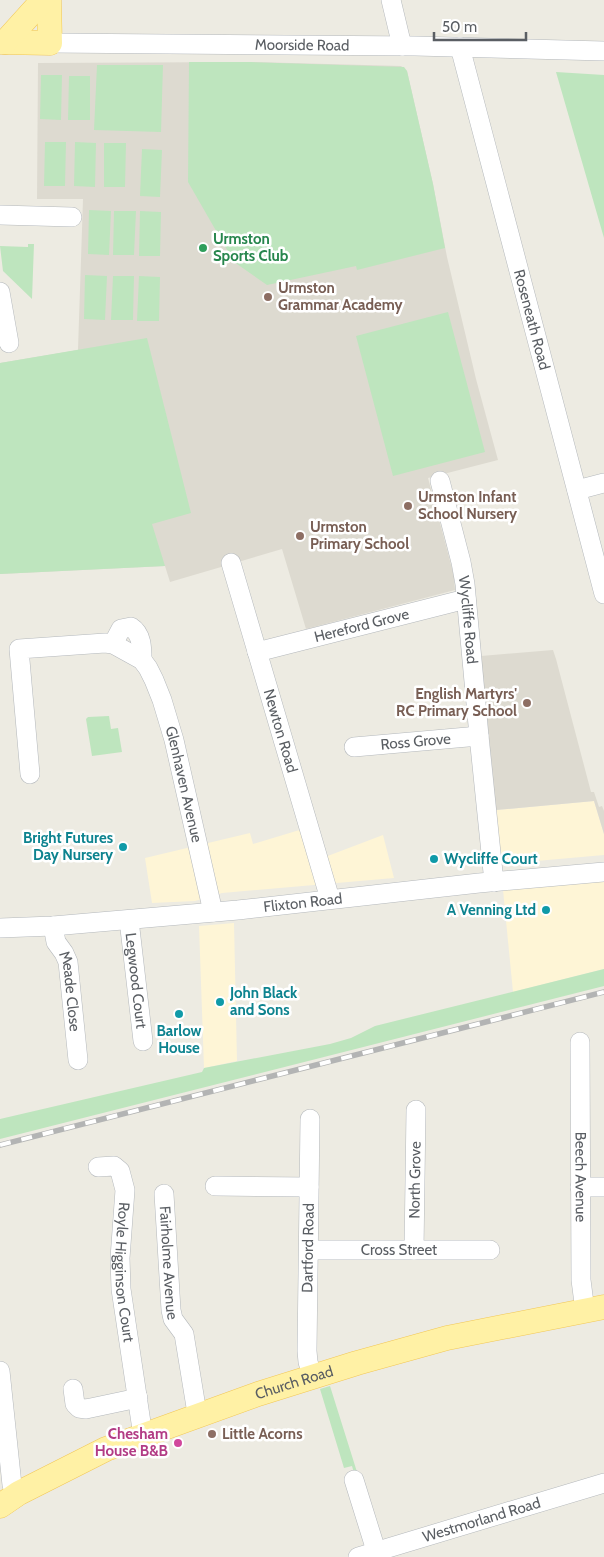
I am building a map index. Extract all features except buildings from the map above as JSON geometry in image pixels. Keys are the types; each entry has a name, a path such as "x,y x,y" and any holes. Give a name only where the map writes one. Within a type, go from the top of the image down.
{"main road":[{"path":"3,42 43,0"},
{"path":"49,0 50,43"},
{"name":"Moorside Road","path":"3,42 50,43"},
{"name":"Church Road","path":"0,1506 19,1493 106,1449 258,1394 447,1338 595,1309"}],"street":[{"path":"391,0 402,46"},
{"name":"Moorside Road","path":"50,43 402,46 604,51"},
{"name":"Roseneath Road","path":"460,47 604,594"},
{"path":"0,215 72,217"},
{"path":"0,292 8,343"},
{"name":"Wycliffe Road","path":"440,481 465,584 494,882"},
{"path":"577,490 604,484"},
{"name":"Newton Road","path":"231,563 330,899"},
{"name":"Hereford Grove","path":"257,652 466,599"},
{"name":"Glenhaven Avenue","path":"30,774 20,649 97,643 113,644 142,660 154,680 168,720 213,912"},
{"name":"Ross Grove","path":"354,747 479,736"},
{"name":"Flixton Road","path":"0,928 129,920 604,872"},
{"name":"Legwood Court","path":"129,920 144,1041"},
{"name":"Meade Close","path":"54,926 56,942 68,962 78,1060"},
{"name":"Beech Avenue","path":"580,1042 581,1280 595,1309"},
{"name":"North Grove","path":"414,1250 416,1110"},
{"name":"Dartford Road","path":"310,1119 307,1351 313,1377"},
{"name":"Royle Higginson Court","path":"98,1167 114,1166 120,1170 124,1181 121,1289 143,1436"},
{"path":"215,1186 309,1187"},
{"path":"580,1187 604,1187"},
{"name":"Fairholme Avenue","path":"164,1194 171,1310 174,1319 184,1334 196,1407 200,1415"},
{"name":"Cross Street","path":"308,1250 490,1250"},
{"path":"0,1371 12,1485 19,1493"},
{"path":"73,1389 75,1404 79,1408 86,1409 138,1398"},
{"path":"354,1480 377,1554"},
{"name":"Westmorland Road","path":"358,1557 377,1554 604,1483"}],"shaded area":[{"name":"Urmston Grammar Academy","path":"250,62 401,66 407,71 433,184 447,257 476,379 498,460 428,478 454,576 455,590 306,629 282,549 170,582 165,566 0,574 0,363 78,350 83,199 37,199 38,63"},
{"name":"English Martyrs' RC Primary School","path":"553,650 591,792 594,792 599,807 602,806 604,811 604,834 594,801 496,810 481,656"},
{"path":"594,801 604,834 604,855 501,864 496,810"},
{"path":"316,825 325,857 383,835 394,878 222,893 195,901 152,903 145,858 250,833 253,844"},
{"path":"604,880 604,969 513,992 503,890"},
{"path":"234,923 237,1061 204,1068 199,926"}],"green space":[{"path":"189,62 404,67 407,71 433,184 445,248 357,270 356,266 267,285 234,262 188,182"},
{"path":"97,65 163,65 161,132 94,130"},
{"path":"556,72 604,75 604,238"},
{"path":"41,75 62,75 61,120 40,119"},
{"path":"69,76 90,76 90,120 68,120"},
{"path":"45,142 66,142 65,186 44,186"},
{"path":"75,142 96,143 95,187 74,186"},
{"path":"104,143 126,143 125,187 104,187"},
{"path":"142,149 162,150 160,197 140,196"},
{"path":"89,210 111,211 109,255 88,254"},
{"path":"114,211 136,211 134,255 113,255"},
{"path":"140,211 161,212 160,256 139,256"},
{"path":"28,244 34,244 32,299 3,271 0,246 28,247"},
{"path":"85,275 107,276 105,320 84,319"},
{"path":"113,276 134,276 133,320 111,320"},
{"path":"139,276 160,277 159,321 137,321"},
{"path":"448,312 485,452 393,476 356,336"},
{"path":"147,338 191,513 152,524 165,566 0,574 0,363"},
{"path":"109,716 111,729 118,728 122,752 92,756 86,719 88,717"},
{"path":"604,969 604,986 0,1139 0,1119 202,1072 204,1068 330,1044 351,1038 375,1026"},
{"path":"330,1386 357,1472 354,1473 352,1466 344,1468 320,1389"}],"railway":[{"path":"0,1145 604,992"}],"place":[{"name":"Urmston Sports Club","path":"203,248"},
{"name":"Urmston Grammar Academy","path":"268,297"},
{"name":"Urmston Infant School Nursery","path":"408,506"},
{"name":"Urmston Primary School","path":"300,536"},
{"name":"English Martyrs' RC Primary School","path":"527,703"},
{"name":"Bright Futures Day Nursery","path":"123,847"},
{"name":"Wycliffe Court","path":"434,859"},
{"name":"A Venning Ltd","path":"546,910"},
{"name":"John Black and Sons","path":"220,1002"},
{"name":"Barlow House","path":"179,1014"},
{"name":"Little Acorns","path":"212,1434"},
{"name":"Chesham House B&B","path":"178,1443"}]}
